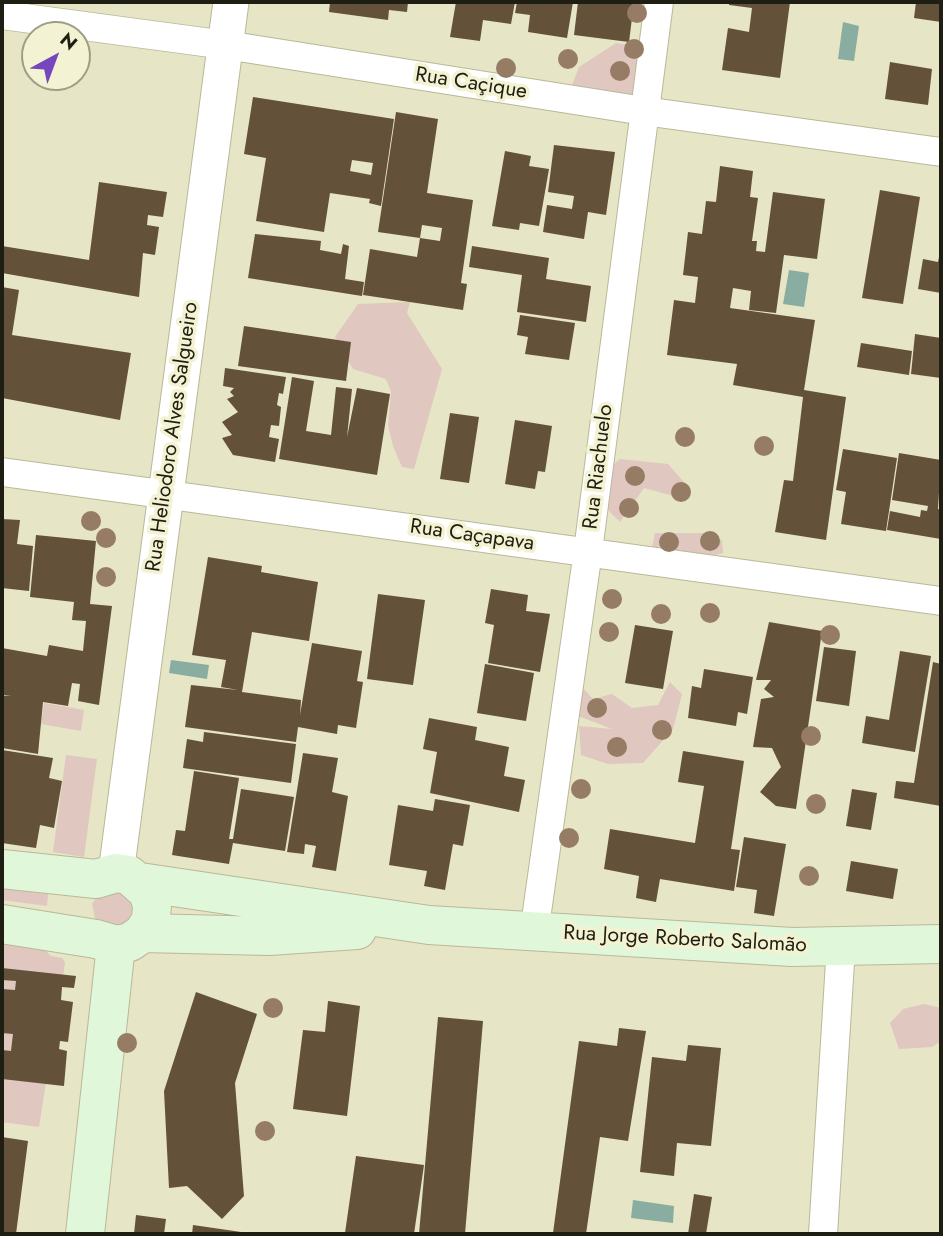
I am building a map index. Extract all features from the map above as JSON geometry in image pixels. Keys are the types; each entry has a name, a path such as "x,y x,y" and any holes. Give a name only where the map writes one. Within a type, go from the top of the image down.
{"main road":[{"name":"Rua Jorge Roberto Salomão","path":"2,869 117,878 429,925 792,947 941,944"},
{"path":"117,878 152,905 151,920 118,939 86,929 80,909 86,889 117,878"},
{"name":"Rua Jorge Roberto Salomão","path":"2,924 118,939 269,936 429,925"},
{"path":"85,1234 118,939"}],"street":[{"name":"Rua Heliodoro Alves Salgueiro","path":"117,878 164,495 232,2"},
{"name":"Rua Riachuelo","path":"534,933 588,551 659,2"},
{"name":"Rua Caçique","path":"2,15 226,45 643,111 941,152"},
{"name":"Rua Caçapava","path":"2,472 941,601"},
{"path":"823,1234 841,946"}],"shaded area":[{"path":"616,43 644,47 642,91 612,104 572,85 579,67"},
{"path":"410,302 407,313 442,369 414,469 402,467 393,446 388,425 391,392 386,379 353,369 335,337 358,304"},
{"path":"620,459 668,464 691,490 681,498 644,488 620,522 603,505 600,476"},
{"path":"655,533 704,533 722,540 723,553 666,565 651,553"},
{"path":"670,682 682,694 673,729 643,763 608,764 581,755 579,726 612,729 573,714 580,685 593,699 612,694 632,708 658,705"},
{"path":"44,703 84,710 81,731 41,724"},
{"path":"66,755 97,759 84,857 53,852"},
{"path":"2,888 48,894 47,906 2,900"},
{"path":"103,888 138,895 131,930 96,923 92,904"},
{"path":"2,939 44,949 51,956 62,958 65,963 39,1127 2,1122"},
{"path":"924,1004 941,1008 941,1041 932,1047 899,1049 890,1023 903,1009"}],"water":[{"path":"843,22 859,26 854,61 838,59"},
{"path":"789,270 809,273 804,307 783,304"},
{"path":"171,660 209,665 207,679 169,673"},
{"path":"633,1200 674,1206 673,1223 631,1218"}],"building":[{"path":"330,2 408,2 407,12 389,10 388,20 329,12"},
{"path":"456,2 515,2 511,24 483,20 480,41 450,37"},
{"path":"517,2 573,2 567,38 528,32 530,15 515,13"},
{"path":"578,2 634,2 629,42 574,35"},
{"path":"729,2 790,2 780,78 722,70 728,28 749,32 752,8 729,5"},
{"path":"916,2 941,2 941,22 914,18"},
{"path":"890,62 932,69 928,105 885,99"},
{"path":"253,97 394,119 381,206 369,203 370,199 330,193 324,232 256,221 266,158 244,154","holes":["352,160 373,163 371,175 350,171"]},
{"path":"396,112 438,119 427,193 473,200 461,283 467,284 463,310 363,295 370,249 417,257 420,238 378,232","holes":["422,225 442,228 440,241 420,238"]},
{"path":"554,145 615,152 606,215 588,212 584,239 543,232 547,205 572,209 574,196 548,192"},
{"path":"505,151 531,156 529,166 549,169 539,226 520,223 519,230 492,226"},
{"path":"720,166 753,171 750,197 758,198 752,241 757,241 756,251 765,252 773,192 825,199 817,259 784,255 776,313 749,310 751,291 733,288 730,308 815,320 804,390 846,397 826,540 775,532 784,480 793,481 803,397 733,385 737,364 667,355 674,300 695,303 698,277 683,275 688,232 702,234 706,201 716,202"},
{"path":"99,182 167,192 163,217 148,215 147,225 159,227 155,255 143,253 139,297 2,273 2,246 89,260"},
{"path":"880,190 920,197 903,304 862,298"},
{"path":"255,234 321,241 320,250 341,254 343,244 349,246 345,279 364,282 362,296 248,278"},
{"path":"472,246 549,258 546,279 591,286 586,322 517,312 522,275 469,267"},
{"path":"940,252 941,293 918,289 923,259 938,262"},
{"path":"2,287 19,290 12,335 131,353 120,420 2,398"},
{"path":"520,315 575,323 569,360 525,354 528,337 517,335"},
{"path":"244,326 351,342 346,381 238,366"},
{"path":"915,334 941,338 941,378 911,374"},
{"path":"861,343 912,351 909,375 857,367"},
{"path":"225,368 286,377 283,394 279,393 277,405 281,407 279,426 271,425 269,437 279,439 275,462 233,455 222,438 232,435 222,422 238,412 227,399 234,396 230,392 234,388 223,386"},
{"path":"292,377 314,381 306,431 331,435 336,387 352,389 347,437 357,388 390,394 377,475 279,459"},
{"path":"450,413 479,417 469,483 440,479"},
{"path":"515,420 552,426 545,472 538,471 535,489 505,484"},
{"path":"843,449 897,458 886,531 841,524 846,492 836,490"},
{"path":"899,453 941,460 938,509 941,510 941,539 887,530 890,511 920,517 921,510 927,511 928,506 892,500"},
{"path":"2,519 20,520 17,544 33,546 29,591 2,588"},
{"path":"36,535 96,541 90,604 112,606 99,705 78,701 80,684 72,683 68,706 43,702 38,754 2,748 2,696 11,696 2,695 2,648 47,656 49,645 83,651 86,621 72,620 74,602 30,597"},
{"path":"208,557 262,566 261,572 318,582 309,641 252,632 242,692 301,700 300,715 312,643 362,651 357,681 363,682 356,728 338,725 337,734 298,727 296,742 185,727 191,685 238,690 221,687 226,660 192,655"},
{"path":"491,589 528,595 526,611 550,614 540,672 488,663 494,625 485,623"},
{"path":"378,594 425,600 413,685 367,679"},
{"path":"769,622 822,631 796,809 776,806 760,792 781,767 772,748 753,747 761,699 774,697 764,689 771,680 756,680"},
{"path":"635,625 673,631 663,689 625,683"},
{"path":"824,647 856,651 849,706 816,701"},
{"path":"900,651 931,656 915,752 862,743 866,716 889,720"},
{"path":"933,662 941,664 941,806 894,798 896,781 914,783"},
{"path":"485,664 534,673 526,721 477,713"},
{"path":"704,669 753,677 747,714 738,712 736,726 688,718 692,686 701,688"},
{"path":"429,718 477,727 475,740 509,747 504,776 525,780 519,812 430,793 437,752 423,749"},
{"path":"204,732 296,744 291,783 183,768 187,739 203,742"},
{"path":"2,750 53,758 49,778 62,781 54,828 40,825 36,848 2,843"},
{"path":"683,751 744,761 731,849 740,850 734,891 660,879 656,902 636,898 639,876 604,869 610,829 695,843 704,786 678,782"},
{"path":"303,753 338,758 332,792 348,796 336,871 312,867 316,846 305,844 304,854 287,852"},
{"path":"194,771 239,778 229,839 233,839 241,789 294,797 285,851 233,843 229,864 172,855 176,830 185,831"},
{"path":"852,789 877,793 871,830 846,826"},
{"path":"435,799 470,805 463,846 453,844 445,890 424,886 427,871 389,865 398,805 433,811"},
{"path":"744,837 786,844 774,916 754,913 757,890 736,887"},
{"path":"851,861 898,869 893,899 846,891"},
{"path":"2,968 76,976 74,988 62,987 61,1000 73,1002 68,1042 60,1041 59,1049 67,1051 64,1086 2,1079 2,1050 11,1051 13,1034 2,1033 2,989 15,990 16,981 2,980"},
{"path":"196,992 257,1014 235,1083 244,1196 222,1219 187,1186 169,1188 164,1091"},
{"path":"328,1001 360,1006 347,1116 293,1109 303,1030 325,1032"},
{"path":"438,1017 483,1021 465,1234 419,1234"},
{"path":"619,1028 646,1031 628,1141 600,1137 586,1234 553,1233 579,1041 617,1046"},
{"path":"688,1045 721,1048 711,1146 677,1143 674,1176 640,1172 652,1057 686,1061"},
{"path":"2,1137 28,1141 16,1234 2,1234"},
{"path":"356,1156 424,1165 414,1234 345,1233"},
{"path":"694,1194 712,1197 706,1234 688,1234"},
{"path":"136,1215 166,1219 164,1234 134,1234"},
{"path":"193,1225 248,1233 192,1234"}]}
